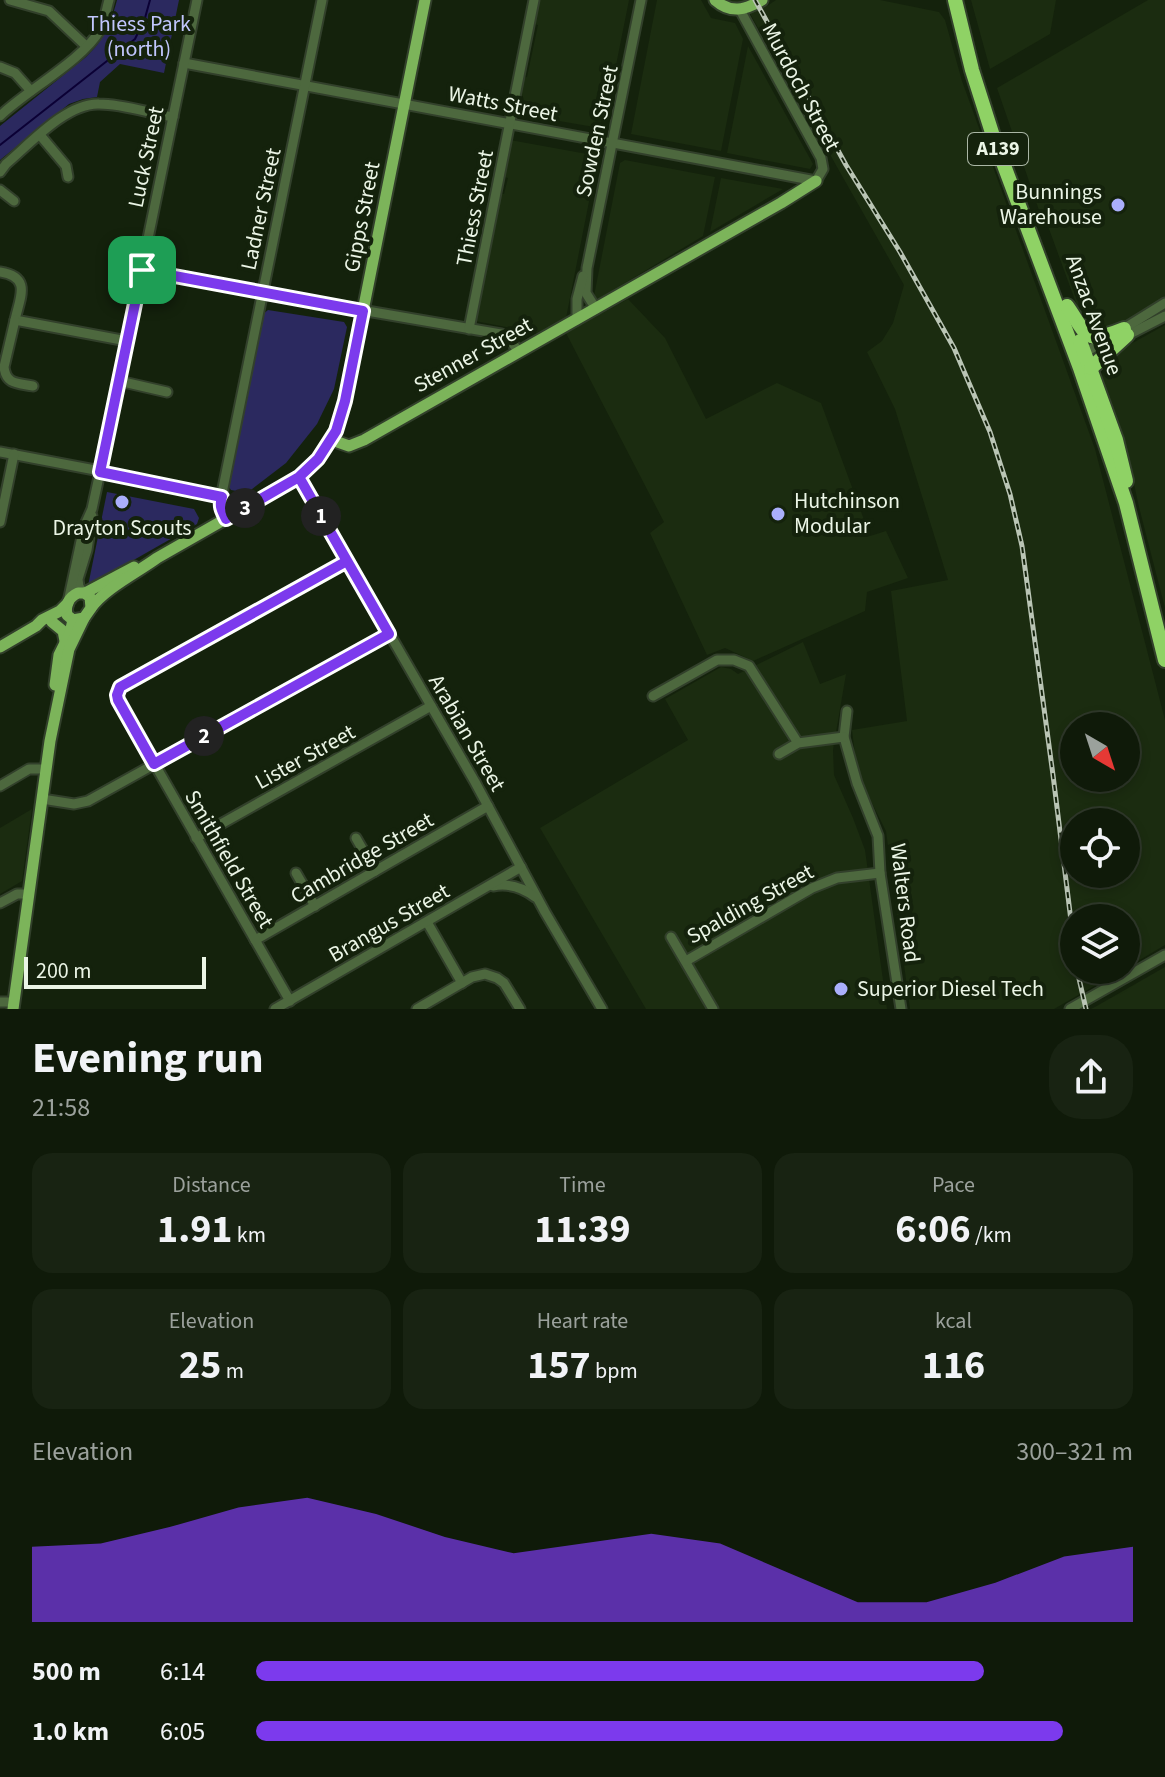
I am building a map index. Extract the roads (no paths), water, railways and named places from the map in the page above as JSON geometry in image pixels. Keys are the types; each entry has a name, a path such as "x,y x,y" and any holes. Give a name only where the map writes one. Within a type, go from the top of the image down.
{"highway":[{"name":"Anzac Avenue","path":"955,0 971,57 1067,306 1083,361"},
{"name":"Anzac Avenue","path":"971,57 972,70 993,136 1122,461 1127,488 1126,503 1165,660"},
{"path":"1067,306 1083,332 1089,336 1104,337 1126,332"},
{"path":"1083,361 1126,332"}],"main road":[{"name":"Gipps Street","path":"332,440 342,414 425,0"},
{"path":"715,0 725,7 740,10 762,0"},
{"name":"Stenner Street","path":"332,440 346,446 358,443 816,181"},
{"path":"36,626 80,616 114,587 157,558 299,477 332,440"},
{"path":"0,647 60,611 75,595 157,558"},
{"path":"50,741 58,661 65,641 92,600 85,593"},
{"path":"68,603 67,612 80,616"},
{"path":"14,1005 50,741 69,649 80,616"},
{"path":"52,622 63,631 65,641"}],"street":[{"path":"10,0 49,11 86,46"},
{"path":"0,116 86,46 100,30 109,0"},
{"name":"Luck Street","path":"68,603 84,527 92,509 100,472 197,0"},
{"name":"Ladner Street","path":"226,519 220,503 322,0"},
{"name":"Thiess Street","path":"469,329 534,0"},
{"name":"Sowden Street","path":"577,320 577,299 587,268 641,0"},
{"name":"Murdoch Street","path":"740,10 823,163 822,173 816,181"},
{"name":"Watts Street","path":"184,63 816,181"},
{"path":"0,67 15,73 31,91"},
{"path":"0,172 75,108 103,103 173,117"},
{"path":"40,135 66,166 68,177"},
{"path":"0,190 14,201"},
{"name":"Sowden Street","path":"587,268 586,293 596,309"},
{"path":"142,270 501,334 507,336 519,352"},
{"path":"0,272 11,273 19,279 22,288 5,374 12,382 33,386"},
{"path":"1126,332 1165,303"},
{"path":"1126,332 1165,316"},
{"path":"15,320 127,341"},
{"path":"119,381 167,392"},
{"path":"0,452 222,497"},
{"path":"0,522 14,454"},
{"name":"Arabian Street","path":"299,477 602,1009"},
{"name":"Luck Street","path":"85,593 79,587 78,579 92,526 92,509"},
{"name":"Smithfield Street","path":"290,1001 118,700 117,693 124,684 347,561"},
{"path":"42,799 84,803 389,634"},
{"path":"653,696 717,660 734,660 749,666 798,743"},
{"name":"Lister Street","path":"196,838 431,706"},
{"name":"Walters Road","path":"847,711 844,737 857,783 878,836 880,873 901,1009"},
{"path":"779,754 798,743 844,737"},
{"path":"0,786 32,768 46,769"},
{"name":"Cambridge Street","path":"255,940 488,806"},
{"path":"356,838 375,871"},
{"name":"Brangus Street","path":"275,1009 521,867"},
{"path":"296,873 315,906"},
{"name":"Spalding Street","path":"686,961 812,888 837,878 880,873"},
{"path":"483,889 512,886 530,893 540,902"},
{"path":"0,903 17,894 29,894"},
{"path":"427,922 462,983"},
{"path":"671,937 713,1009"},
{"path":"1070,1009 1165,955"},
{"path":"417,1009 432,1005 462,983 481,974 493,976 504,983 520,1009"},
{"path":"0,1002 14,1005"}],"waterway":[{"path":"0,145 135,39 150,0"}],"railway":[{"path":"755,0 846,165 954,348 990,432 1010,494 1022,546 1069,904"},
{"path":"1080,984 1086,1009"}],"place":[{"name":"Bunnings Warehouse","path":"1118,205"},
{"name":"Drayton Scouts","path":"122,502"},
{"name":"Hutchinson Modular","path":"778,514"},
{"name":"Superior Diesel Tech","path":"841,989"}],"park label":[{"name":"Thiess Park (north)","path":"139,36"}]}
